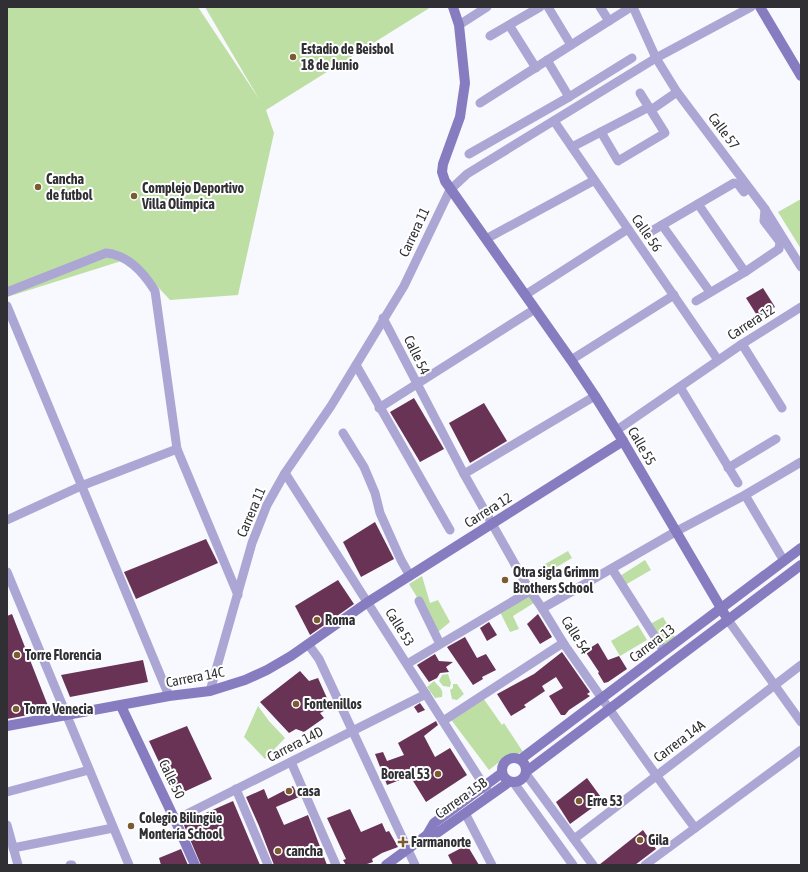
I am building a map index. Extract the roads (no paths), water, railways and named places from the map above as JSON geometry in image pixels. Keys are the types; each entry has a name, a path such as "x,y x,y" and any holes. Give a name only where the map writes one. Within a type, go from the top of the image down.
{"street":[{"path":"450,190 442,172 443,164 460,116 465,83 458,25 452,7"},
{"path":"458,25 487,7"},
{"path":"490,36 540,7"},
{"path":"548,7 571,45"},
{"path":"600,7 609,21"},
{"path":"480,103 632,7"},
{"name":"Calle 57","path":"632,7 656,58 677,92 765,209 801,267"},
{"name":"Carrera 11","path":"210,691 252,543 265,512 285,473 331,406 383,318 404,286 450,190 467,174 656,58 751,7"},
{"path":"760,7 801,76"},
{"path":"509,25 536,68"},
{"path":"469,154 569,97 632,58"},
{"path":"547,60 569,97"},
{"path":"572,147 650,108 677,92"},
{"path":"601,132 618,161 665,133 640,93"},
{"name":"Calle 56","path":"554,121 593,181 628,229 718,360"},
{"path":"486,239 593,181"},
{"path":"650,232 734,182 738,184 754,203 759,202"},
{"name":"Calle 55","path":"450,190 486,239 595,396 624,441 675,532 728,620 801,722"},
{"path":"698,204 745,272"},
{"path":"696,301 745,272 779,249 780,246 764,221 765,209"},
{"path":"662,225 710,292"},
{"path":"525,295 628,229"},
{"path":"7,292 106,253 124,258 146,277 155,291 177,449 238,595"},
{"path":"571,360 674,295"},
{"path":"7,306 169,696"},
{"name":"Carrera 12","path":"617,430 718,360 801,307"},
{"path":"379,408 535,309"},
{"name":"Calle 54","path":"383,318 464,474 530,591 543,608 563,642 609,710 695,828"},
{"path":"742,344 782,408"},
{"path":"356,366 426,492 450,530"},
{"path":"680,387 738,483"},
{"path":"464,474 595,396"},
{"path":"343,433 364,467 375,493 380,513 401,560 410,576"},
{"path":"728,468 776,439"},
{"name":"Carrera 12","path":"368,602 624,441"},
{"path":"7,520 82,486 177,449"},
{"path":"543,608 801,462"},
{"name":"Calle 53","path":"285,473 488,791"},
{"path":"745,495 784,561"},
{"name":"Carrera 13","path":"521,759 801,548"},
{"name":"Carrera 13","path":"526,773 801,565"},
{"path":"612,569 664,651"},
{"path":"7,572 129,865"},
{"path":"407,664 530,591"},
{"path":"419,601 440,644"},
{"name":"Carrera 14C","path":"7,726 169,696 210,691 244,680 267,670 308,644 368,602"},
{"path":"443,721 563,642"},
{"path":"308,644 320,660 415,865"},
{"name":"Carrera 14A","path":"574,839 801,665"},
{"name":"Carrera 14D","path":"176,820 426,694"},
{"name":"Calle 50","path":"121,706 176,820 195,865"},
{"path":"645,865 801,750"},
{"path":"512,782 521,780 526,773 526,767 521,759 512,758 505,762 502,769 502,774 512,782 574,865"},
{"path":"291,762 336,865"},
{"path":"7,792 89,770"},
{"path":"526,773 593,865"},
{"name":"Carrera 15B","path":"427,835 437,832 465,813 488,791 502,774"},
{"name":"Carrera 15B","path":"386,865 427,835 434,823 488,791 512,782"},
{"path":"236,790 268,865"},
{"path":"465,813 492,865"},
{"path":"7,825 18,865"},
{"path":"13,848 113,828"}],"place":[{"name":"Estadio de Beisbol 18 de Junio","path":"293,57"},
{"name":"Cancha de futbol","path":"38,187"},
{"name":"Complejo Deportivo Villa Olimpica","path":"134,196"},
{"name":"Otra sigla Grimm Brothers School","path":"505,580"},
{"name":"Roma","path":"317,620"},
{"name":"Torre Florencia","path":"17,655"},
{"name":"Fontenillos","path":"296,704"},
{"name":"Torre Venecia","path":"16,709"},
{"name":"Boreal 53","path":"438,774"},
{"name":"casa","path":"289,791"},
{"name":"Erre 53","path":"579,801"},
{"name":"Colegio Bilingüe Montería School","path":"131,826"},
{"name":"Gila","path":"640,840"},
{"name":"Farmanorte","path":"403,842"},
{"name":"cancha","path":"278,851"}]}
